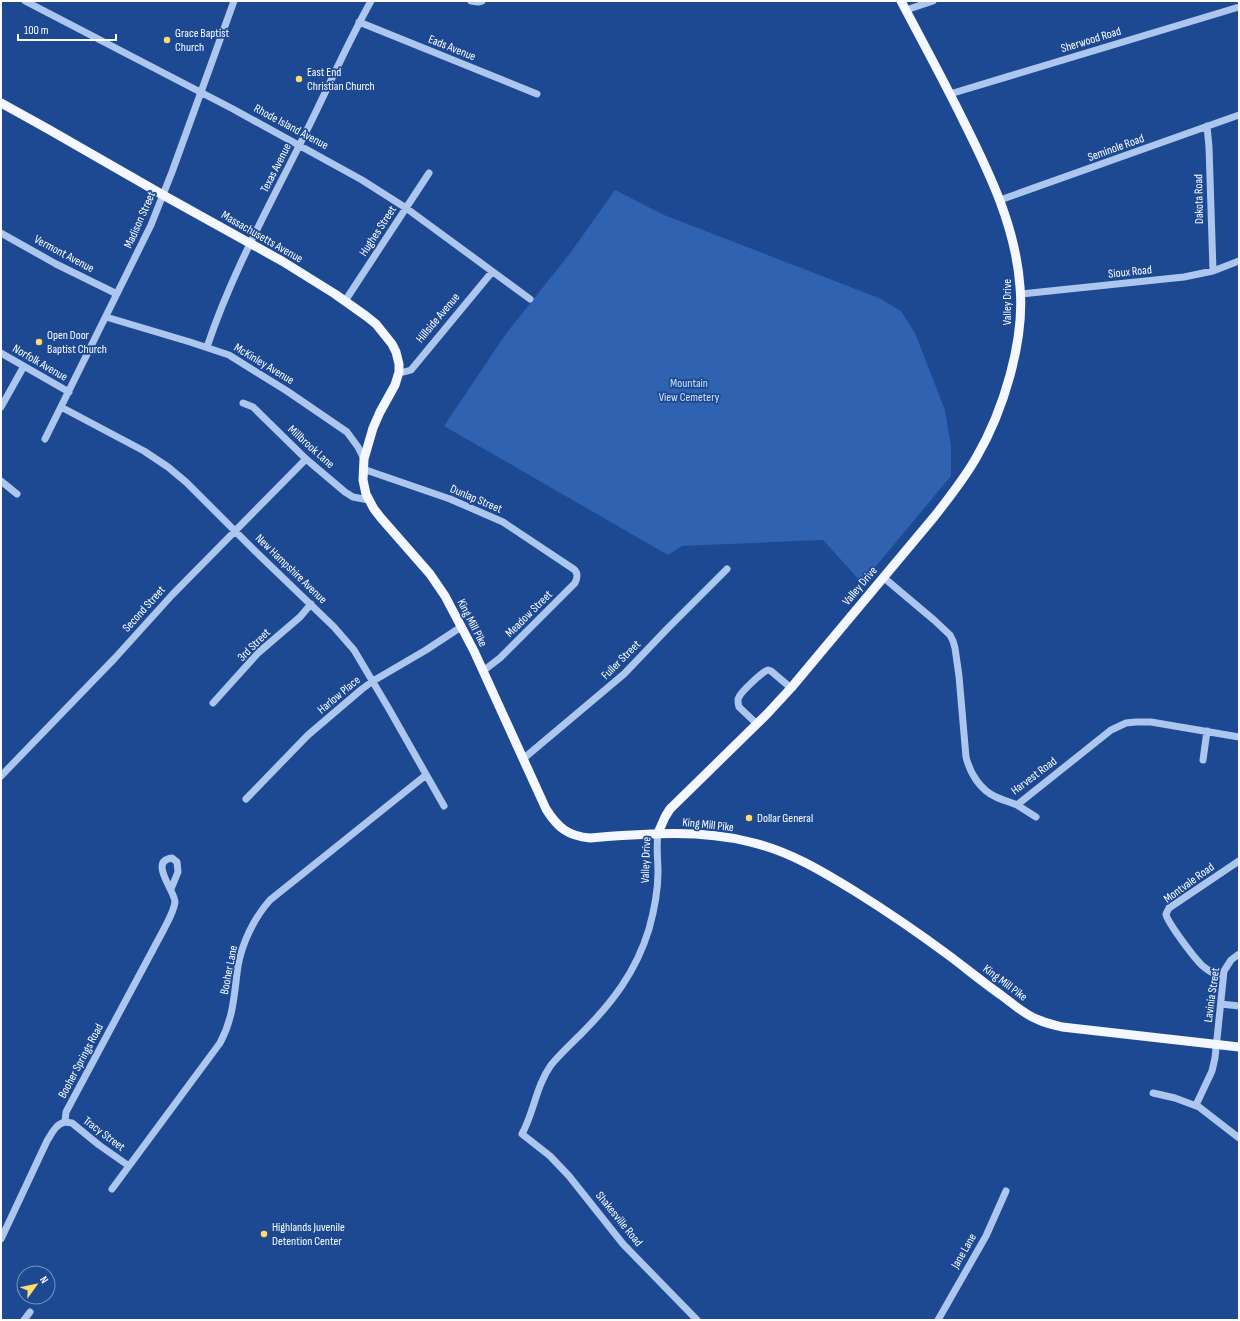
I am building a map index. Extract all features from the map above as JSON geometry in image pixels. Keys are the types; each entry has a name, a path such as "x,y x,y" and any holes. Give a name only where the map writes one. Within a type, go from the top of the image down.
{"main road":[{"name":"Valley Drive","path":"658,833 670,809 757,724 790,688 952,494 968,471 996,418 1011,371 1019,328 1021,294 1015,250 1000,200 980,155 901,1"},
{"name":"Massachusetts Avenue","path":"1,104 48,129 163,196 282,261 345,301 366,316 385,333 396,352 399,372 395,385 373,428 363,464"},
{"name":"King Mill Pike","path":"363,464 365,490 369,500 381,518 430,574 442,591 482,671 546,809 557,825 566,832 581,837 590,838 658,833 707,835 750,842 788,854 808,863 877,905 921,935 1009,1002 1038,1020 1062,1027 1239,1047"}],"street":[{"name":"Rhode Island Avenue","path":"25,1 202,92 357,176 406,208 530,299"},
{"name":"Madison Street","path":"45,439 143,244 163,196 202,92 234,1"},
{"name":"Texas Avenue","path":"207,347 216,319 231,283 359,22 371,1"},
{"path":"471,1 482,1"},
{"path":"906,10 933,1"},
{"name":"Sherwood Road","path":"950,94 1239,7"},
{"name":"Eads Avenue","path":"359,22 536,94"},
{"name":"Seminole Road","path":"1000,200 1239,115"},
{"name":"Dakota Road","path":"1207,126 1213,270"},
{"name":"Hughes Street","path":"345,301 429,174"},
{"name":"Vermont Avenue","path":"1,232 56,264 117,294"},
{"name":"Sioux Road","path":"1021,294 1199,275 1239,261"},
{"name":"Hillside Avenue","path":"399,372 411,370 492,272"},
{"name":"McKinley Avenue","path":"106,318 207,347 229,355 332,421 352,438 358,447 363,464"},
{"name":"Norfolk Avenue","path":"1,353 69,392"},
{"path":"1,407 24,366"},
{"name":"Millbrook Lane","path":"243,403 253,407 306,459 345,492 353,497 369,500"},
{"name":"New Hampshire Avenue","path":"61,407 144,451 168,467 186,482 346,639 373,681 444,806"},
{"name":"Second Street","path":"1,776 115,658 172,595 306,459"},
{"name":"Dunlap Street","path":"363,464 496,519 523,534 572,568"},
{"path":"1,481 17,494"},
{"name":"Meadow Street","path":"482,671 500,658 575,583 577,572 572,568"},
{"name":"Fuller Street","path":"523,759 624,674 726,569"},
{"name":"Harvest Road","path":"883,577 950,635 956,648 964,749 969,769 977,782 994,797 1017,805 1111,730 1126,723 1151,722 1239,736"},
{"name":"3rd Street","path":"214,703 258,653 295,621 311,604"},
{"name":"Harlow Place","path":"246,799 308,735 373,681 426,650 461,627"},
{"path":"757,724 739,707 739,696 762,673 768,670 772,671 790,688"},
{"path":"1203,760 1207,731"},
{"name":"Booher Lane","path":"112,1190 226,1033 232,1013 238,965 241,954 248,936 262,909 270,900 426,775"},
{"path":"1017,805 1036,818"},
{"name":"Valley Drive","path":"522,1134 530,1118 540,1086 546,1074 561,1054 616,995 635,964 649,929 655,898 658,878 656,844 658,833"},
{"name":"Montvale Road","path":"1223,977 1209,972 1202,966 1169,922 1166,914 1169,908 1239,861"},
{"name":"Booher Springs Road","path":"65,1122 66,1112 174,908 174,897 171,889"},
{"name":"Lavinia Street","path":"1196,1106 1212,1071 1217,1044 1224,971 1227,963 1239,954"},
{"path":"1221,1004 1239,1006"},
{"path":"1152,1093 1175,1098 1196,1106 1239,1138"},
{"path":"1,1239 47,1141 54,1129 59,1124 65,1122"},
{"name":"Tracy Street","path":"65,1122 72,1123 129,1166"},
{"name":"Shakesville Road","path":"522,1134 550,1156 569,1176 624,1244 697,1320"},
{"name":"Jane Lane","path":"938,1320 986,1236 1006,1191"},
{"path":"24,1320 30,1312"}],"green space":[{"name":"Mountain View Cemetery","path":"615,190 664,215 879,298 901,311 915,333 945,410 951,447 951,476 862,583 823,540 682,546 668,555 444,426 505,335 571,252"}],"place":[{"name":"Grace Baptist Church","path":"167,40"},
{"name":"East End Christian Church","path":"299,79"},
{"name":"Open Door Baptist Church","path":"39,342"},
{"name":"Dollar General","path":"749,818"},
{"name":"Highlands Juvenile Detention Center","path":"264,1234"}]}
